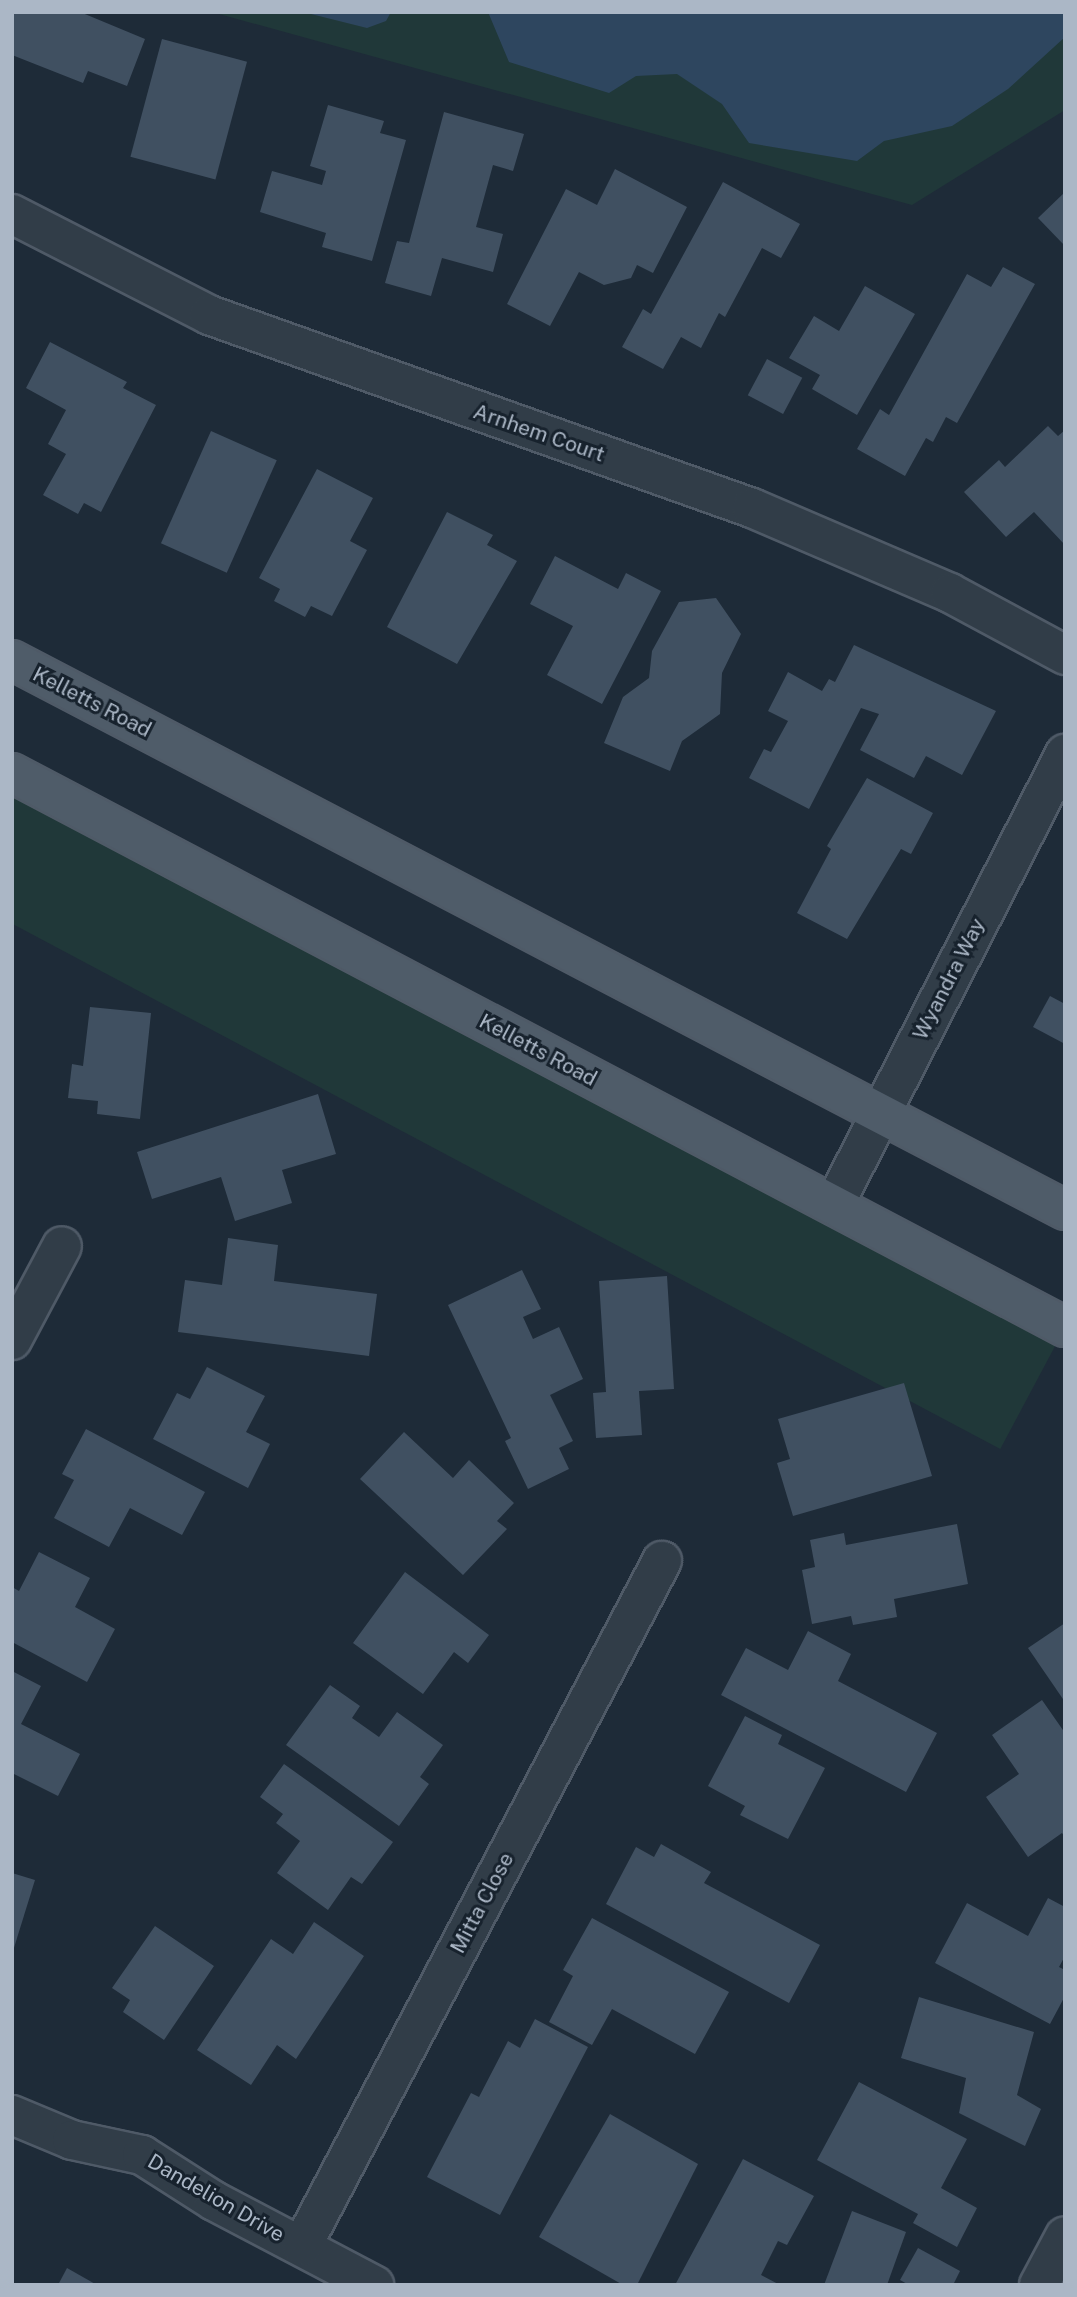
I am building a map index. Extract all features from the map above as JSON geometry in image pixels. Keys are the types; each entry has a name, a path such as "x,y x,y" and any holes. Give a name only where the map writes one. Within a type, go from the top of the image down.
{"main road":[{"name":"Kelletts Road","path":"12,660 1065,1210"},
{"name":"Kelletts Road","path":"12,773 1065,1326"}],"street":[{"name":"Arnhem Court","path":"12,214 209,315 752,508 950,593 1065,655"},
{"name":"Wyandra Way","path":"834,1205 1065,754"},
{"path":"12,1340 62,1246"},
{"name":"Mitta Close","path":"302,2246 662,1561"},
{"name":"Dandelion Drive","path":"12,2115 72,2140 142,2155 214,2201 374,2285"},
{"path":"1039,2285 1065,2236"}],"green space":[{"path":"212,12 1065,12 1065,110 912,205"},
{"path":"12,773 1063,1332 1000,1449 12,924"}],"water":[{"path":"303,12 391,12 386,21 367,28"},
{"path":"488,12 1065,12 1065,37 1008,89 952,126 884,141 857,161 749,143 722,104 677,74 636,76 609,93 509,62"}],"building":[{"path":"12,12 80,12 145,39 127,86 88,71 83,83 12,55"},
{"path":"162,39 247,62 215,180 130,157"},
{"path":"328,105 384,121 380,133 406,140 372,261 322,247 326,233 260,212 272,171 322,185 326,171 310,166"},
{"path":"444,112 524,134 513,171 493,165 476,227 503,234 493,272 442,258 431,296 385,283 397,241 409,243"},
{"path":"615,169 687,207 653,273 637,265 631,278 604,285 579,272 550,326 507,304 566,189 597,205"},
{"path":"723,182 800,224 781,258 762,248 725,317 719,313 701,348 681,337 663,369 622,347 643,309 651,314"},
{"path":"1065,192 1065,246 1038,218"},
{"path":"1003,267 1035,284 957,423 946,417 933,442 926,438 905,476 857,449 880,409 889,415 967,274 991,287"},
{"path":"865,286 915,314 857,415 812,389 820,375 789,358 814,316 839,331"},
{"path":"50,342 127,382 123,388 156,405 101,512 84,503 78,514 43,495 66,454 48,444 66,410 26,388"},
{"path":"767,359 802,378 783,414 748,395"},
{"path":"1048,426 1058,436 1065,430 1065,545 1034,512 1006,537 964,492 999,460 1005,467"},
{"path":"211,431 277,460 227,573 161,543"},
{"path":"317,469 373,498 350,541 367,550 332,616 311,606 305,617 274,601 280,589 259,578"},
{"path":"447,512 493,535 487,545 517,561 457,664 387,627"},
{"path":"555,556 618,589 626,573 661,591 602,704 547,675 573,626 530,604"},
{"path":"716,598 741,634 722,673 720,714 682,741 670,771 604,743 623,697 649,678 652,651 679,602"},
{"path":"854,645 996,711 962,775 926,756 914,778 860,750 879,714 861,708 809,809 749,778 764,749 771,752 788,721 768,711 788,672 822,691 829,679 835,682"},
{"path":"867,778 933,813 911,854 901,849 847,939 797,913 831,849 827,846"},
{"path":"1050,996 1065,1004 1065,1044 1033,1027"},
{"path":"90,1007 151,1013 140,1119 97,1114 98,1101 68,1098 72,1064 83,1066"},
{"path":"318,1094 336,1154 282,1170 292,1203 235,1221 221,1177 152,1199 137,1152"},
{"path":"228,1238 278,1245 274,1281 377,1294 369,1356 178,1332 185,1280 222,1285"},
{"path":"522,1270 541,1309 523,1317 533,1339 559,1327 583,1379 550,1395 573,1441 559,1448 569,1469 528,1489 505,1441 511,1438 448,1305"},
{"path":"667,1276 674,1389 639,1391 642,1435 596,1438 593,1393 606,1392 599,1281"},
{"path":"207,1367 265,1396 246,1432 270,1444 248,1488 153,1439 177,1393 190,1399"},
{"path":"904,1383 932,1476 793,1516 777,1463 790,1459 778,1419"},
{"path":"86,1429 205,1492 182,1535 130,1508 109,1547 54,1518 74,1480 62,1474"},
{"path":"404,1432 453,1478 469,1460 514,1503 497,1521 507,1529 463,1575 360,1479"},
{"path":"957,1524 968,1584 894,1599 897,1617 853,1625 851,1616 812,1624 802,1570 815,1567 810,1540 844,1533 846,1545"},
{"path":"39,1552 90,1578 75,1607 115,1629 87,1682 12,1642 12,1587 19,1591"},
{"path":"405,1572 489,1635 468,1663 454,1652 423,1694 353,1643"},
{"path":"1065,1623 1065,1702 1028,1648"},
{"path":"808,1631 851,1654 838,1681 937,1733 906,1792 721,1695 746,1648 788,1670"},
{"path":"12,1671 41,1686 21,1724 80,1754 58,1796 12,1773"},
{"path":"330,1685 360,1706 352,1718 379,1737 397,1712 443,1745 420,1777 429,1784 399,1826 286,1745"},
{"path":"1042,1700 1065,1733 1065,1837 1062,1833 1028,1857 986,1797 1019,1774 992,1735"},
{"path":"745,1716 782,1735 778,1744 825,1768 788,1839 740,1815 745,1806 708,1786"},
{"path":"284,1764 393,1842 362,1884 351,1877 328,1910 277,1873 300,1841 276,1823 283,1814 260,1797"},
{"path":"661,1844 711,1872 704,1883 820,1945 789,2003 606,1904 636,1847 654,1857"},
{"path":"12,1873 35,1880 13,1951 12,1951"},
{"path":"1048,1898 1065,1907 1065,1956 1059,1967 1065,1970 1065,1996 1050,2024 935,1963 967,1903 1028,1936"},
{"path":"592,1918 729,1992 695,2054 612,2009 592,2045 549,2022 573,1976 563,1970"},
{"path":"314,1922 364,1956 296,2059 277,2045 251,2085 197,2050 271,1939 293,1954"},
{"path":"155,1926 214,1966 164,2040 123,2012 130,2000 112,1988"},
{"path":"919,1997 1034,2032 1017,2095 1041,2109 1025,2146 959,2113 966,2078 901,2058"},
{"path":"535,2019 588,2047 500,2215 427,2177 471,2093 479,2097 508,2041 520,2048"},
{"path":"859,2082 967,2139 941,2188 977,2208 957,2247 913,2223 918,2214 817,2160"},
{"path":"610,2114 698,2164 637,2285 623,2285 539,2237"},
{"path":"743,2159 814,2196 787,2245 778,2241 761,2275 780,2285 675,2285"},
{"path":"852,2211 906,2232 887,2285 824,2285"},
{"path":"918,2248 960,2271 953,2285 909,2285 900,2280"},
{"path":"67,2268 97,2285 58,2285"}]}
